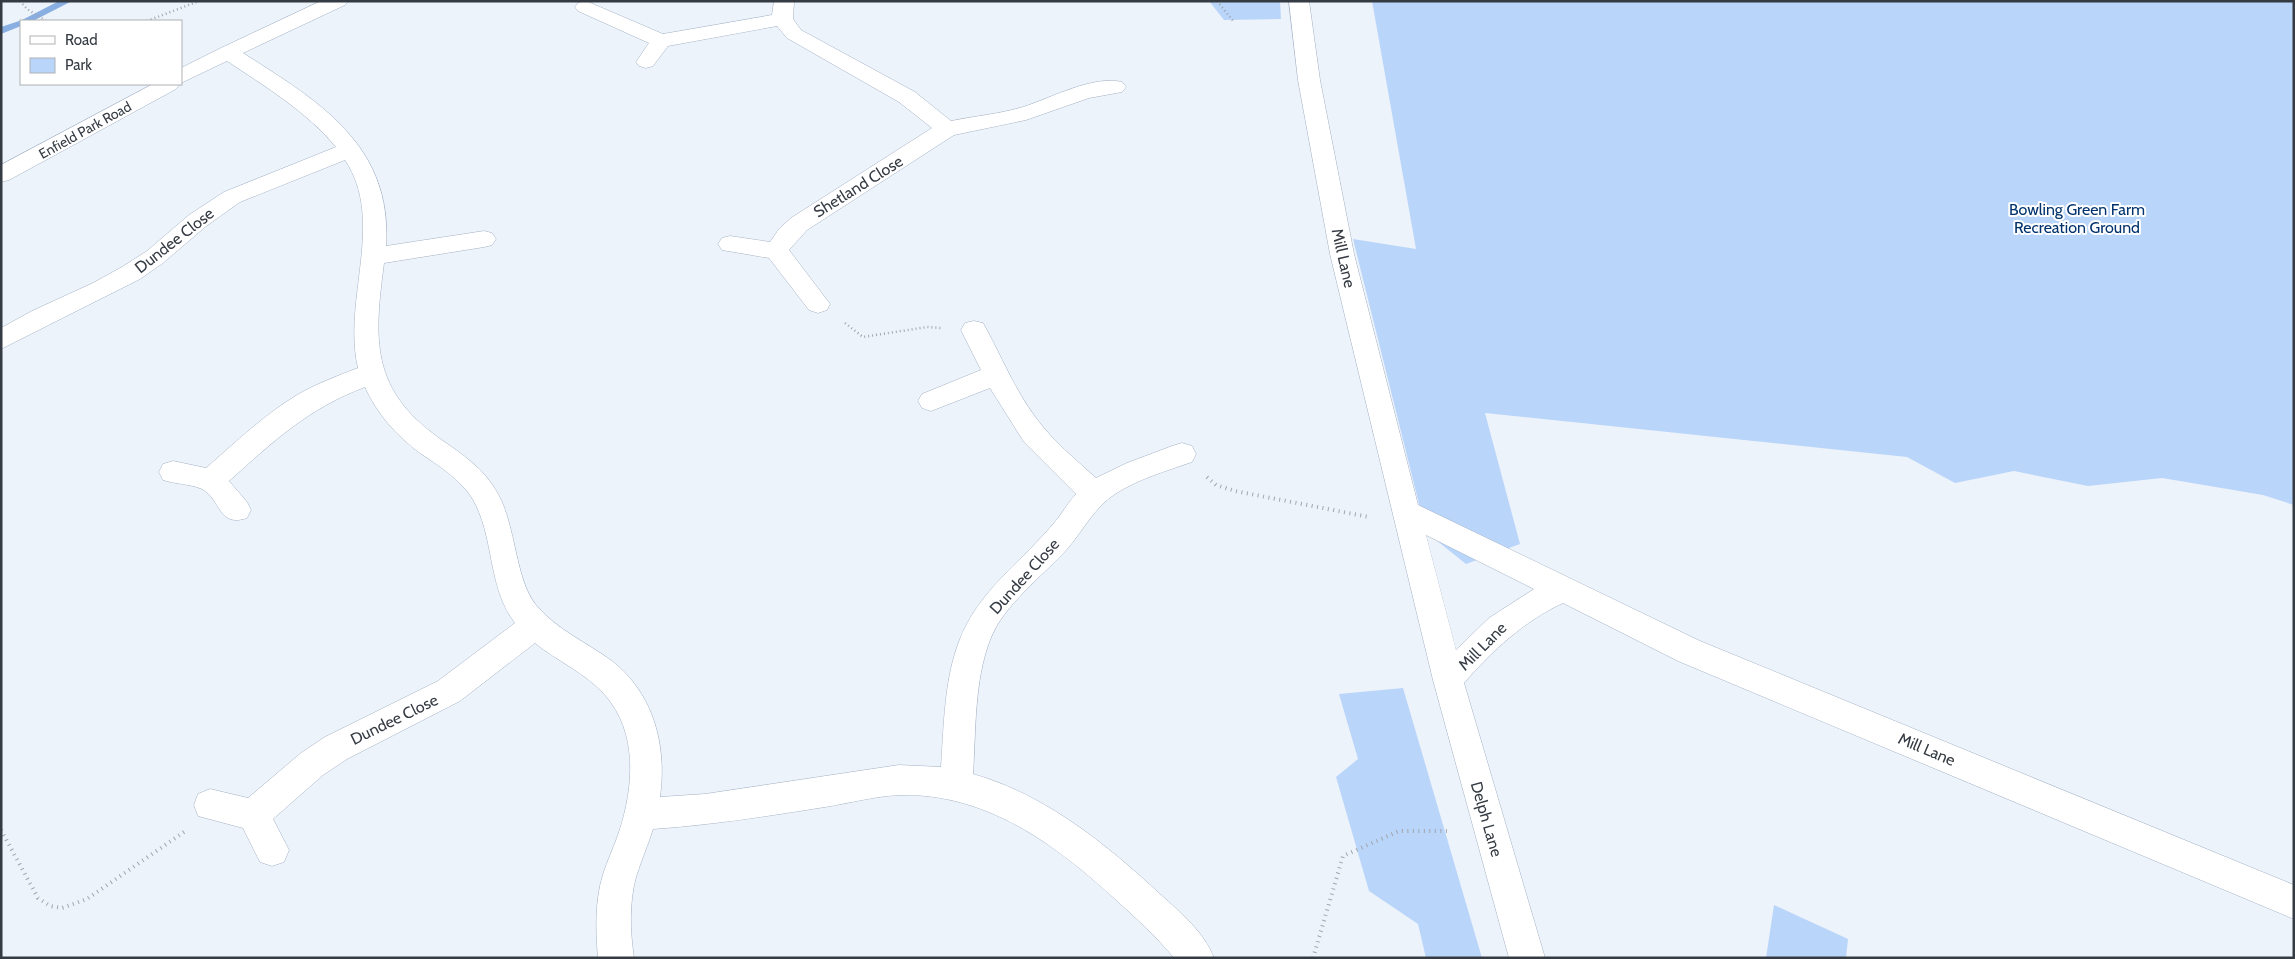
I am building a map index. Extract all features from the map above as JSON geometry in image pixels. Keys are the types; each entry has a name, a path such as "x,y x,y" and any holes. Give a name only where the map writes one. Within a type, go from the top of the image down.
{"street":[{"path":"182,76 228,52 338,1"},
{"name":"Mill Lane","path":"1299,1 1310,80 1340,245 1448,680"},
{"path":"585,7 661,41 783,10 786,27 794,34 907,97 947,129"},
{"path":"646,62 661,41"},
{"path":"228,52 302,101 323,119 351,149 365,171 373,202 375,220 373,256 366,308 368,352 372,373 380,392 409,428 431,446 454,460 481,488 489,502 515,591 523,610 536,625 552,638 599,668 616,684 638,718 643,738 644,777 641,814 617,887 613,912 616,958"},
{"name":"Enfield Park Road","path":"1,176 167,85"},
{"name":"Shetland Close","path":"776,251 787,235 799,224 947,129 1026,113 1085,92 1115,87"},
{"name":"Dundee Close","path":"1,340 41,317 87,297 131,273 155,257 202,217 232,197 351,149"},
{"path":"373,256 484,239"},
{"path":"730,244 776,251 818,304"},
{"path":"974,330 1007,396 1027,427 1064,466 1095,494"},
{"path":"211,480 300,406 324,393 372,373"},
{"path":"931,401 996,374"},
{"name":"Dundee Close","path":"956,785 966,673 976,636 997,604 1054,543 1095,494 1135,472 1182,454"},
{"path":"173,472 211,480 237,510"},
{"name":"Mill Lane","path":"1408,519 1563,589 1689,651 2294,902"},
{"name":"Mill Lane","path":"1448,680 1471,652 1490,634 1527,607 1563,589"},
{"name":"Dundee Close","path":"253,815 312,764 336,748 449,691 536,625"},
{"name":"Delph Lane","path":"1448,680 1527,958"},
{"path":"641,814 705,810 899,780 930,781 976,790 1025,811 1063,835 1112,873 1161,918 1197,958"},
{"path":"210,805 253,815 272,850"}],"path":[{"path":"20,1 26,9 44,20"},
{"path":"150,20 199,1"},
{"path":"1217,1 1234,22"},
{"path":"818,304 863,337 926,327 974,330"},
{"path":"1182,454 1216,485 1235,491 1408,519"},
{"path":"1,830 38,898 46,906 58,909 71,907 88,899 180,836 210,805"},
{"path":"1313,958 1343,856 1398,831 1490,830"}],"green space":[{"path":"1209,1 1280,1 1281,19 1224,20"},
{"name":"Bowling Green Farm Recreation Ground","path":"1372,1 2294,1 2294,505 2263,495 2162,478 2088,486 2014,471 1955,483 1907,457 1485,413 1520,544 1466,564 1426,532 1353,239 1416,249"},
{"path":"1403,688 1482,958 1426,958 1418,924 1369,891 1336,777 1358,759 1339,694"},
{"path":"1774,905 1848,939 1846,958 1766,958"}],"waterway":[{"path":"28,20 67,1"},
{"path":"1,31 20,23"}]}
